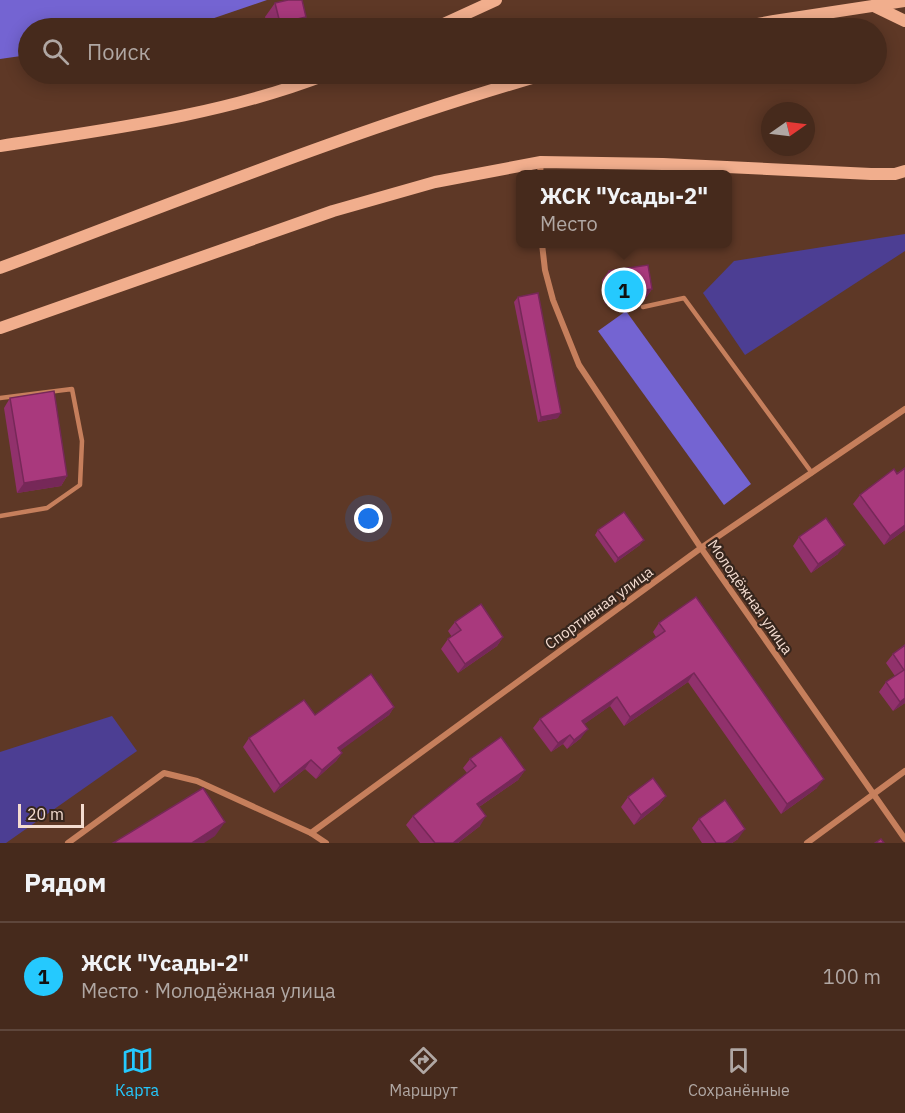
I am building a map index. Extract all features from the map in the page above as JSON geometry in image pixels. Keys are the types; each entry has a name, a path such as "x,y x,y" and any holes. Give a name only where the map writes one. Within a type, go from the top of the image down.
{"street":[{"path":"457,18 496,0"},
{"path":"791,18 877,3 905,1"},
{"path":"877,3 905,21"},
{"path":"0,146 200,112 298,84"},
{"path":"0,268 298,155 441,104 511,84"},
{"path":"525,170 663,164 871,174 895,174 905,171"},
{"path":"0,328 333,211 435,182 516,171"},
{"name":"Молодёжная улица","path":"543,248 545,270 553,300 579,365 702,548 905,839"},
{"name":"Спортивная улица","path":"311,833 702,548 905,409"},
{"path":"807,843 905,771"},
{"path":"68,843 164,773 197,781 311,833 326,843"}],"lane":[{"path":"643,307 684,298 812,473"},
{"path":"0,398 72,389 82,441 80,485 47,508 0,516"}],"shaded area":[{"path":"0,0 267,0 214,18 18,18 18,56 0,59"},
{"path":"905,234 905,251 745,355 703,293 734,261"},
{"path":"626,311 751,484 724,505 598,331"},
{"path":"112,716 137,751 6,843 0,843 0,752"}],"building":[{"path":"302,0 306,17 279,18 275,3"},
{"path":"648,265 652,289 612,295 609,271"},
{"path":"538,293 561,413 541,417 518,297"},
{"path":"54,391 67,476 24,483 10,398"},
{"path":"905,468 905,525 890,536 860,495 894,469 897,474"},
{"path":"624,512 644,540 618,558 598,530"},
{"path":"826,518 845,545 818,564 799,537"},
{"path":"696,597 824,779 787,804 694,673 630,717 617,697 582,721 588,729 574,740 570,735 558,743 540,719 665,631 659,623"},
{"path":"481,604 503,637 465,664 448,639 461,630 455,622"},
{"path":"905,645 905,698 900,702 886,682 904,670 893,654"},
{"path":"371,674 394,707 338,748 342,753 322,770 311,760 280,785 249,738 304,700 315,715"},
{"path":"501,737 525,770 477,804 486,816 453,843 435,843 413,816 476,766 470,759"},
{"path":"653,778 666,796 641,815 628,797"},
{"path":"203,788 225,822 192,843 113,843"},
{"path":"725,800 745,829 725,843 716,843 699,819"}],"place":[{"name":"ЖСК \"Усады-2\"","path":"624,290"}]}
